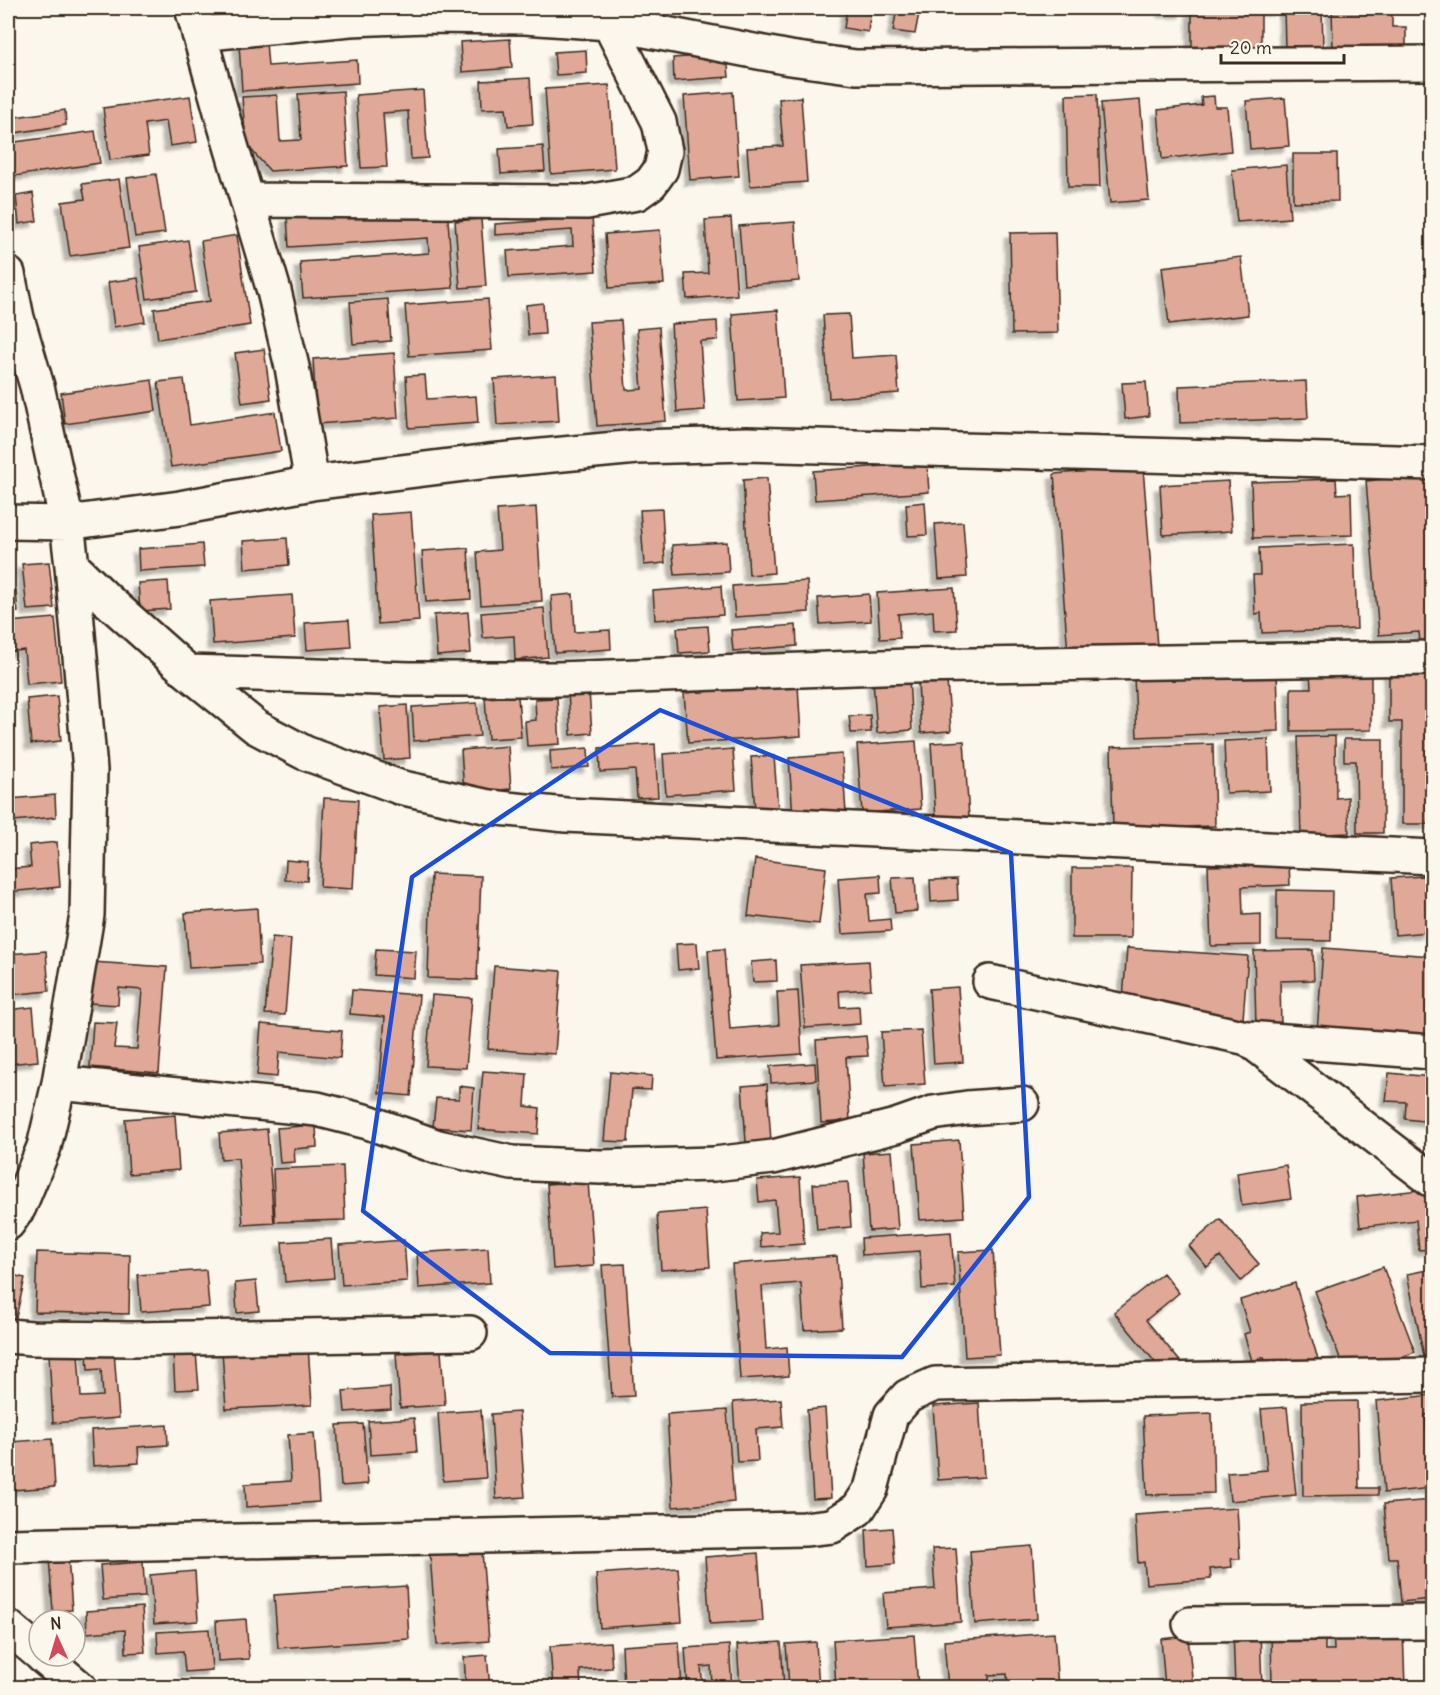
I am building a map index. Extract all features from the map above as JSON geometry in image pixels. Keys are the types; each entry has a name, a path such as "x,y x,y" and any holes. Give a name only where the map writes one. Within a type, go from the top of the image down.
{"street":[{"path":"312,483 289,356 274,291 196,21 426,16 525,17 609,23 790,58 856,68 1432,63"},
{"path":"248,200 587,202 638,193 651,183 661,169 665,151 659,122 609,23"},
{"path":"8,274 17,318 37,386 67,523 90,770 87,904 59,1083 44,1147 19,1208 8,1223"},
{"path":"8,522 67,523 180,508 312,483 489,461 637,447 747,444 1432,463"},
{"path":"72,566 188,672 255,727 305,753 399,787 489,807 566,815 1432,857"},
{"path":"188,672 410,679 558,679 908,666 1432,658"},
{"path":"990,982 1246,1038 1432,1052"},
{"path":"1246,1038 1432,1180"},
{"path":"59,1083 317,1109 368,1122 438,1148 512,1163 600,1167 714,1164 773,1158 896,1126 933,1113 1022,1104"},
{"path":"8,1336 133,1339 470,1333"},
{"path":"8,1546 832,1526 858,1509 871,1489 891,1415 908,1396 935,1384 1432,1375"},
{"path":"1190,1624 1432,1622"},
{"path":"8,1627 27,1643"},
{"path":"56,1668 80,1688"}],"highlighted area":[{"path":"660,710 1011,853 1029,1197 902,1357 550,1353 363,1211 412,877"}],"building":[{"path":"219,8 241,8 242,16 220,18"},
{"path":"847,8 871,8 868,32 844,28"},
{"path":"897,8 920,8 915,34 893,31"},
{"path":"1163,8 1184,8 1184,12 1163,12"},
{"path":"1192,8 1278,8 1278,10 1261,10 1261,47 1192,48"},
{"path":"1284,8 1322,8 1323,48 1285,49"},
{"path":"1332,8 1392,8 1392,27 1406,27 1406,50 1333,51"},
{"path":"510,39 512,68 462,72 460,42"},
{"path":"266,42 268,66 357,60 358,83 242,91 239,44"},
{"path":"586,50 587,73 556,75 554,52"},
{"path":"727,54 729,77 674,81 673,58"},
{"path":"530,78 533,124 508,126 506,108 482,109 481,81"},
{"path":"609,85 615,169 551,174 545,89"},
{"path":"423,90 428,158 411,159 408,111 383,113 387,167 361,168 356,95"},
{"path":"343,91 348,166 270,171 246,144 242,97 277,95 280,141 301,140 298,94"},
{"path":"733,92 739,176 690,180 684,96"},
{"path":"1097,94 1100,187 1068,187 1066,95"},
{"path":"190,96 197,142 170,146 166,121 145,124 149,155 110,160 103,108"},
{"path":"1214,96 1215,107 1227,107 1231,151 1162,159 1158,110 1202,105 1201,97"},
{"path":"801,97 807,182 750,186 747,148 783,146 779,99"},
{"path":"1285,98 1289,146 1250,149 1246,101"},
{"path":"1140,100 1149,200 1110,203 1101,103"},
{"path":"65,110 66,125 8,134 8,118"},
{"path":"95,131 100,163 8,177 8,143"},
{"path":"543,146 545,171 501,174 499,149"},
{"path":"1293,154 1337,154 1338,201 1293,202"},
{"path":"1286,165 1290,218 1237,222 1232,170"},
{"path":"156,174 165,233 135,237 127,178"},
{"path":"119,179 129,248 70,256 62,202 85,199 82,184"},
{"path":"33,193 37,221 19,224 16,196"},
{"path":"447,206 453,288 303,298 300,262 429,253 428,238 289,247 287,217"},
{"path":"592,217 596,271 509,277 507,251 573,246 572,230 495,235 495,224"},
{"path":"731,218 737,295 687,299 685,274 708,273 705,220"},
{"path":"481,219 486,286 460,288 455,221"},
{"path":"795,222 799,281 744,285 739,226"},
{"path":"660,230 664,284 609,288 605,234"},
{"path":"1055,232 1058,333 1012,334 1010,233"},
{"path":"237,235 250,325 158,339 154,309 210,301 201,241"},
{"path":"188,240 196,292 147,299 139,247"},
{"path":"1241,257 1248,315 1169,324 1162,267"},
{"path":"138,278 145,322 114,327 108,282"},
{"path":"388,299 391,341 353,344 350,302"},
{"path":"488,299 492,350 409,356 405,305"},
{"path":"543,303 545,334 528,335 526,305"},
{"path":"778,310 784,398 738,401 732,314"},
{"path":"849,314 852,358 896,355 899,393 829,398 823,315"},
{"path":"621,320 626,390 642,389 637,329 659,327 666,421 597,426 589,322"},
{"path":"717,321 718,340 700,341 705,410 677,412 671,324"},
{"path":"264,349 271,399 242,403 235,353"},
{"path":"394,353 398,418 317,424 313,359"},
{"path":"425,375 427,399 476,396 478,423 409,428 406,376"},
{"path":"556,375 559,421 497,425 494,379"},
{"path":"184,379 190,425 275,412 281,451 171,467 158,382"},
{"path":"152,380 156,411 65,424 61,393"},
{"path":"1306,381 1308,418 1180,423 1179,386"},
{"path":"1146,382 1149,416 1125,419 1122,383"},
{"path":"927,463 929,492 815,500 813,471"},
{"path":"1143,467 1157,646 1068,653 1054,474"},
{"path":"1432,475 1432,642 1420,643 1419,632 1379,635 1366,481"},
{"path":"767,478 774,573 749,575 743,480"},
{"path":"1336,479 1337,494 1351,493 1352,535 1253,538 1251,482"},
{"path":"1228,481 1232,531 1163,535 1160,485"},
{"path":"925,502 927,535 908,536 906,504"},
{"path":"536,507 542,601 481,605 477,552 500,550 497,510"},
{"path":"662,509 665,563 644,565 640,510"},
{"path":"411,512 419,621 378,624 371,515"},
{"path":"963,522 967,577 939,579 935,524"},
{"path":"287,538 289,565 245,569 243,541"},
{"path":"727,542 729,572 675,575 672,545"},
{"path":"202,544 204,567 139,571 138,549"},
{"path":"1354,544 1357,629 1262,633 1261,613 1255,614 1253,575 1260,575 1259,548"},
{"path":"468,548 471,599 426,602 422,551"},
{"path":"49,562 54,608 27,610 22,564"},
{"path":"168,581 170,609 140,611 138,583"},
{"path":"807,581 809,612 735,617 732,586"},
{"path":"721,586 723,615 655,620 653,591"},
{"path":"954,588 957,630 934,631 933,611 898,614 900,638 880,639 877,593"},
{"path":"16,589 18,612 8,613 8,590"},
{"path":"573,594 575,632 610,630 611,649 555,653 551,596"},
{"path":"869,594 871,621 820,624 818,598"},
{"path":"292,595 295,638 213,644 210,601"},
{"path":"544,608 548,657 515,660 514,636 483,638 481,613"},
{"path":"468,612 471,653 437,656 434,615"},
{"path":"55,618 61,681 27,684 24,650 8,652 8,622"},
{"path":"349,620 351,647 307,650 305,623"},
{"path":"796,625 797,646 733,651 731,630"},
{"path":"708,626 710,651 679,653 677,628"},
{"path":"1277,671 1279,731 1137,737 1134,678"},
{"path":"1389,671 1432,671 1432,824 1402,824 1402,722 1389,722"},
{"path":"1371,672 1371,730 1291,731 1291,688 1311,688 1310,673"},
{"path":"909,677 912,730 877,733 873,680"},
{"path":"947,681 951,731 921,733 918,683"},
{"path":"798,685 801,736 688,743 684,693"},
{"path":"589,691 592,733 571,735 568,692"},
{"path":"57,696 61,741 31,744 27,699"},
{"path":"518,696 521,737 488,739 485,698"},
{"path":"557,698 560,744 527,746 525,721 536,720 535,699"},
{"path":"477,703 480,736 414,741 412,707"},
{"path":"407,705 410,758 384,760 380,707"},
{"path":"870,715 871,732 851,733 849,716"},
{"path":"1335,736 1336,798 1348,797 1349,833 1301,835 1298,737"},
{"path":"1268,739 1270,791 1226,793 1224,741"},
{"path":"1344,739 1383,739 1383,833 1357,833 1356,761 1344,761"},
{"path":"916,741 921,809 862,813 857,745"},
{"path":"964,741 969,818 936,820 931,743"},
{"path":"655,744 658,797 637,798 635,770 600,772 599,748"},
{"path":"1213,744 1215,826 1113,829 1111,747"},
{"path":"508,746 511,789 464,793 461,750"},
{"path":"588,748 589,767 551,770 550,751"},
{"path":"733,749 736,790 666,795 663,754"},
{"path":"842,754 846,813 793,817 789,758"},
{"path":"774,756 778,810 755,811 751,757"},
{"path":"55,795 56,817 13,821 10,799"},
{"path":"324,798 358,800 353,889 320,887"},
{"path":"57,842 60,887 8,892 8,869 31,867 29,845"},
{"path":"755,859 826,868 819,924 748,916"},
{"path":"286,860 308,862 307,881 285,880"},
{"path":"1289,864 1290,885 1242,887 1243,915 1261,914 1261,945 1211,946 1208,866"},
{"path":"1072,868 1132,868 1131,938 1072,938"},
{"path":"431,874 481,876 477,980 428,978"},
{"path":"880,875 881,893 867,894 869,921 890,919 891,931 842,934 838,878"},
{"path":"1424,876 1428,932 1395,935 1391,878"},
{"path":"915,877 917,911 895,913 892,878"},
{"path":"957,879 958,900 931,902 930,880"},
{"path":"1277,890 1332,891 1331,941 1277,940"},
{"path":"257,908 260,964 189,968 185,913"},
{"path":"272,937 291,939 285,1015 265,1014"},
{"path":"697,943 699,968 678,970 676,944"},
{"path":"1127,948 1248,956 1243,1019 1122,1011"},
{"path":"1323,948 1432,956 1432,1041 1317,1033"},
{"path":"376,949 416,951 414,978 374,975"},
{"path":"724,949 730,1029 779,1025 777,992 798,991 802,1054 716,1060 708,950"},
{"path":"1313,950 1314,980 1280,981 1281,1026 1256,1027 1254,951"},
{"path":"46,951 49,991 9,995 8,954"},
{"path":"776,960 777,981 753,982 751,962"},
{"path":"869,961 871,989 839,991 840,1007 859,1006 860,1024 805,1028 800,965"},
{"path":"92,962 167,967 159,1073 90,1067 93,1022 117,1023 114,1048 137,1049 142,990 119,988 118,1005 90,1003"},
{"path":"494,966 561,971 555,1054 488,1049"},
{"path":"958,987 963,1062 934,1064 929,989"},
{"path":"352,990 419,995 411,1096 379,1093 385,1017 350,1014"},
{"path":"432,995 472,998 466,1068 426,1066"},
{"path":"33,1007 38,1061 8,1064 8,1010"},
{"path":"261,1024 342,1031 340,1058 279,1052 277,1077 257,1075"},
{"path":"921,1030 925,1084 885,1087 881,1032"},
{"path":"866,1036 868,1056 846,1057 850,1121 821,1123 816,1040"},
{"path":"815,1063 816,1080 771,1083 770,1066"},
{"path":"483,1071 527,1074 525,1106 540,1108 538,1134 478,1129"},
{"path":"610,1072 652,1076 651,1090 632,1089 628,1142 604,1141"},
{"path":"1389,1073 1432,1077 1432,1122 1405,1119 1406,1102 1386,1101"},
{"path":"767,1084 771,1141 746,1142 742,1086"},
{"path":"459,1086 474,1088 471,1130 433,1127 436,1098 459,1099"},
{"path":"175,1115 179,1170 129,1174 125,1119"},
{"path":"316,1125 317,1147 294,1149 295,1162 280,1163 277,1128"},
{"path":"267,1129 274,1223 243,1225 238,1158 221,1159 219,1133"},
{"path":"959,1140 964,1217 920,1220 914,1144"},
{"path":"892,1151 898,1229 869,1231 863,1153"},
{"path":"1286,1165 1291,1199 1242,1206 1237,1173"},
{"path":"343,1166 345,1220 275,1222 273,1169"},
{"path":"800,1177 804,1244 761,1247 760,1233 778,1232 775,1200 759,1202 757,1180"},
{"path":"588,1181 594,1266 553,1269 547,1184"},
{"path":"848,1182 851,1227 817,1230 813,1184"},
{"path":"1428,1189 1429,1202 1432,1202 1432,1249 1419,1250 1416,1220 1360,1227 1357,1197"},
{"path":"706,1210 710,1267 661,1270 657,1214"},
{"path":"1220,1219 1259,1264 1241,1281 1220,1256 1207,1267 1189,1246"},
{"path":"951,1232 955,1287 922,1289 920,1251 862,1255 861,1238"},
{"path":"331,1239 334,1278 285,1282 282,1242"},
{"path":"404,1240 407,1281 342,1285 339,1245"},
{"path":"488,1248 490,1283 419,1288 417,1253"},
{"path":"993,1250 1000,1355 965,1357 958,1252"},
{"path":"37,1252 130,1255 129,1314 35,1312"},
{"path":"837,1256 842,1328 804,1330 801,1283 762,1286 766,1349 787,1347 789,1376 740,1379 732,1264"},
{"path":"625,1264 634,1396 612,1397 602,1265"},
{"path":"1383,1267 1415,1352 1347,1377 1315,1291"},
{"path":"1432,1269 1432,1365 1426,1366 1407,1274"},
{"path":"206,1270 209,1307 141,1312 138,1275"},
{"path":"1163,1273 1179,1293 1146,1320 1183,1365 1168,1378 1114,1312"},
{"path":"8,1274 25,1278 14,1326 8,1325"},
{"path":"256,1281 259,1311 237,1313 235,1283"},
{"path":"1295,1283 1318,1359 1269,1374 1264,1357 1252,1361 1244,1334 1250,1332 1240,1300"},
{"path":"308,1346 312,1405 226,1409 222,1351"},
{"path":"114,1351 119,1418 53,1423 49,1355 78,1353 81,1397 103,1396 101,1369 88,1370 87,1353"},
{"path":"441,1351 445,1405 400,1408 396,1354"},
{"path":"196,1352 199,1389 175,1390 173,1353"},
{"path":"390,1387 391,1409 345,1412 343,1391"},
{"path":"1432,1395 1432,1414 1425,1415 1432,1488 1384,1493 1376,1401"},
{"path":"781,1399 783,1427 756,1429 758,1461 737,1462 733,1402"},
{"path":"1357,1401 1359,1488 1378,1488 1378,1495 1303,1496 1302,1402"},
{"path":"979,1403 984,1477 938,1480 933,1406"},
{"path":"1287,1407 1296,1495 1230,1501 1227,1473 1267,1470 1261,1409"},
{"path":"825,1408 831,1498 813,1499 807,1410"},
{"path":"481,1410 486,1478 443,1481 438,1413"},
{"path":"727,1410 734,1502 673,1507 667,1414"},
{"path":"519,1412 525,1497 496,1499 491,1414"},
{"path":"1212,1413 1214,1493 1147,1495 1143,1416"},
{"path":"414,1418 417,1452 370,1455 368,1421"},
{"path":"363,1424 368,1484 341,1486 337,1425"},
{"path":"167,1425 168,1445 138,1447 139,1463 93,1466 91,1430"},
{"path":"8,1433 9,1442 52,1439 55,1487 12,1490 13,1500 8,1500"},
{"path":"314,1433 319,1502 246,1507 245,1484 291,1481 288,1435"},
{"path":"1432,1500 1432,1599 1401,1602 1397,1558 1389,1558 1384,1504"},
{"path":"1237,1508 1240,1559 1231,1559 1232,1567 1210,1569 1211,1579 1146,1584 1144,1562 1138,1563 1135,1515"},
{"path":"892,1528 895,1564 868,1566 866,1530"},
{"path":"1032,1546 1037,1619 975,1624 970,1551"},
{"path":"956,1548 961,1622 886,1627 883,1593 935,1589 932,1549"},
{"path":"482,1551 489,1641 437,1645 430,1555"},
{"path":"758,1553 763,1621 710,1624 705,1557"},
{"path":"68,1556 72,1608 53,1608 49,1558"},
{"path":"143,1562 145,1597 103,1600 100,1565"},
{"path":"678,1568 682,1622 600,1628 596,1574"},
{"path":"195,1571 198,1621 154,1624 150,1575"},
{"path":"406,1586 409,1639 278,1648 274,1595"},
{"path":"142,1607 145,1652 126,1653 125,1630 87,1633 87,1611"},
{"path":"246,1619 249,1659 218,1661 216,1621"},
{"path":"209,1629 212,1670 185,1672 183,1651 158,1653 157,1632"},
{"path":"1260,1629 1262,1688 1235,1688 1233,1630"},
{"path":"1325,1629 1325,1650 1334,1650 1333,1630 1403,1629 1405,1688 1346,1688 1346,1684 1330,1684 1330,1688 1272,1688 1271,1630"},
{"path":"1054,1633 1058,1688 1008,1688 1007,1674 989,1675 989,1688 948,1688 944,1641"},
{"path":"914,1635 918,1688 836,1688 833,1640"},
{"path":"1188,1636 1193,1688 1165,1688 1161,1639"},
{"path":"610,1642 612,1668 580,1670 581,1688 553,1688 550,1646"},
{"path":"679,1642 682,1688 624,1688 622,1646"},
{"path":"781,1642 784,1688 740,1688 737,1645"},
{"path":"816,1642 819,1688 789,1688 786,1644"},
{"path":"729,1645 732,1688 712,1688 711,1666 701,1667 703,1688 688,1688 685,1648"},
{"path":"487,1655 490,1688 466,1688 464,1657"}]}
